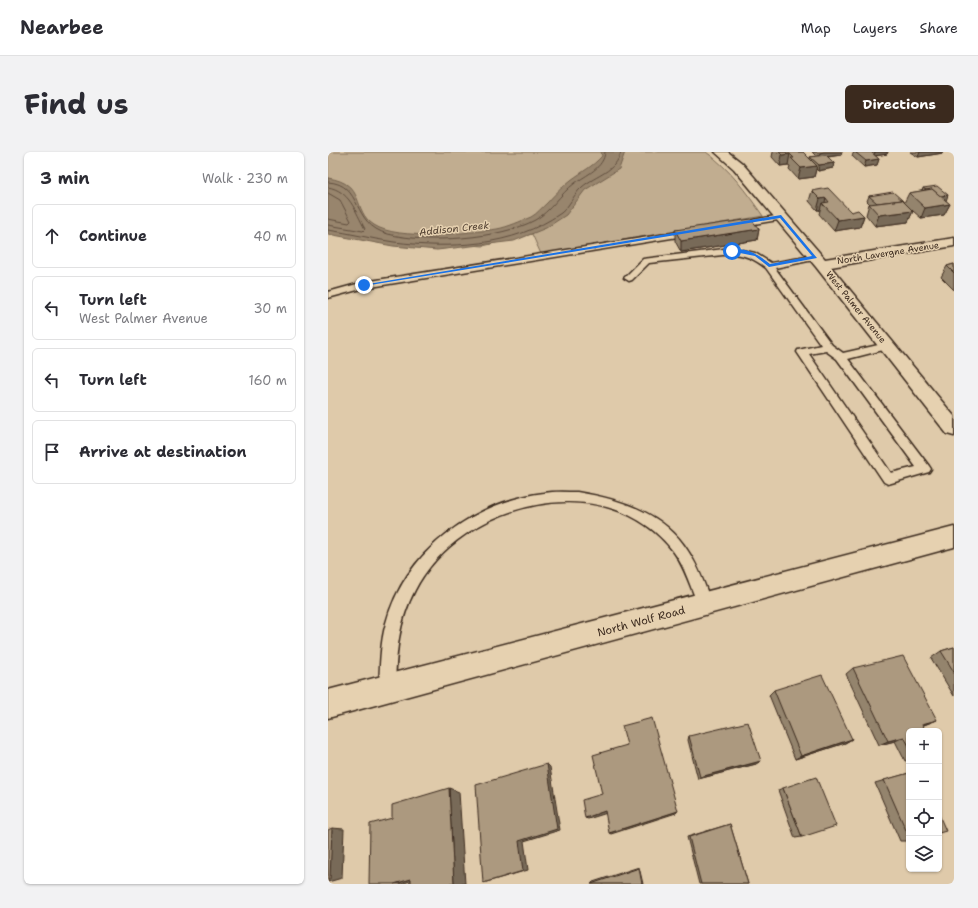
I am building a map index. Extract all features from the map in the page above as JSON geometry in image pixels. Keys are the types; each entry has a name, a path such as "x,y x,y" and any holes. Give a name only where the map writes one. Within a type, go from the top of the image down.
{"street":[{"name":"West Palmer Avenue","path":"721,152 738,166 818,260 954,429"},
{"name":"North Lavergne Avenue","path":"818,260 954,242"},
{"name":"North Wolf Road","path":"328,704 954,538"}],"lane":[{"path":"727,227 781,217"},
{"path":"328,295 364,285 386,281 705,230"},
{"path":"629,278 646,261 732,251 757,255 769,266 828,347 841,357 925,469 888,479 802,352 828,347"},
{"path":"769,266 818,260"},
{"path":"841,357 887,346"},
{"path":"388,689 389,640 396,613 422,566 440,547 460,530 487,514 528,500 552,497 575,497 598,500 621,506 641,516 660,530 677,546 691,566 705,604"}],"shaded area":[{"path":"328,152 706,152 730,173 763,216 541,254 532,234 483,246 328,232"}],"water":[{"path":"601,152 625,152 619,169 585,190 566,215 546,228 514,241 437,250 393,246 328,234 328,178 340,181 348,186 354,192 367,219 374,225 385,230 399,233 452,234 497,229 533,216 564,185 598,160 602,156"}],"building":[{"path":"779,152 803,152 817,166 801,168 791,158 794,158 790,154 782,155"},
{"path":"855,152 871,152 879,159 866,161"},
{"path":"826,155 834,163 819,165 810,157"},
{"path":"937,186 948,195 940,196 932,189 926,190 923,188"},
{"path":"828,188 851,212 858,210 864,216 838,220 822,203 829,202 826,198 820,199 812,191"},
{"path":"932,189 950,204 925,208 909,193"},
{"path":"893,192 902,200 877,203 869,196"},
{"path":"902,200 913,211 879,215 869,204"},
{"path":"751,219 759,229 681,241 675,230"},
{"path":"954,264 954,273 947,266"},
{"path":"954,647 954,672 941,651"},
{"path":"903,656 937,720 922,724 924,728 906,728 906,741 904,737 888,741 853,668"},
{"path":"822,675 852,739 801,756 774,690"},
{"path":"652,718 678,811 609,833 605,811 585,818 582,800 602,794 593,755 627,745 622,726"},
{"path":"748,722 761,761 700,777 689,736"},
{"path":"547,764 557,829 519,841 523,871 483,883 476,785"},
{"path":"906,774 906,830 884,780"},
{"path":"816,777 836,826 802,837 783,788"},
{"path":"449,788 454,884 411,884 411,879 394,884 369,884 370,824 392,818 392,805"},
{"path":"942,822 946,831 942,832"},
{"path":"730,824 748,884 701,884 689,837"},
{"path":"332,828 330,879 328,880 328,830"},
{"path":"639,868 642,884 591,884"}],"route":[{"path":"364,285 781,217 815,257 769,266 757,255 732,251"}],"water label":[{"name":"Addison Creek","path":"454,228"}]}
